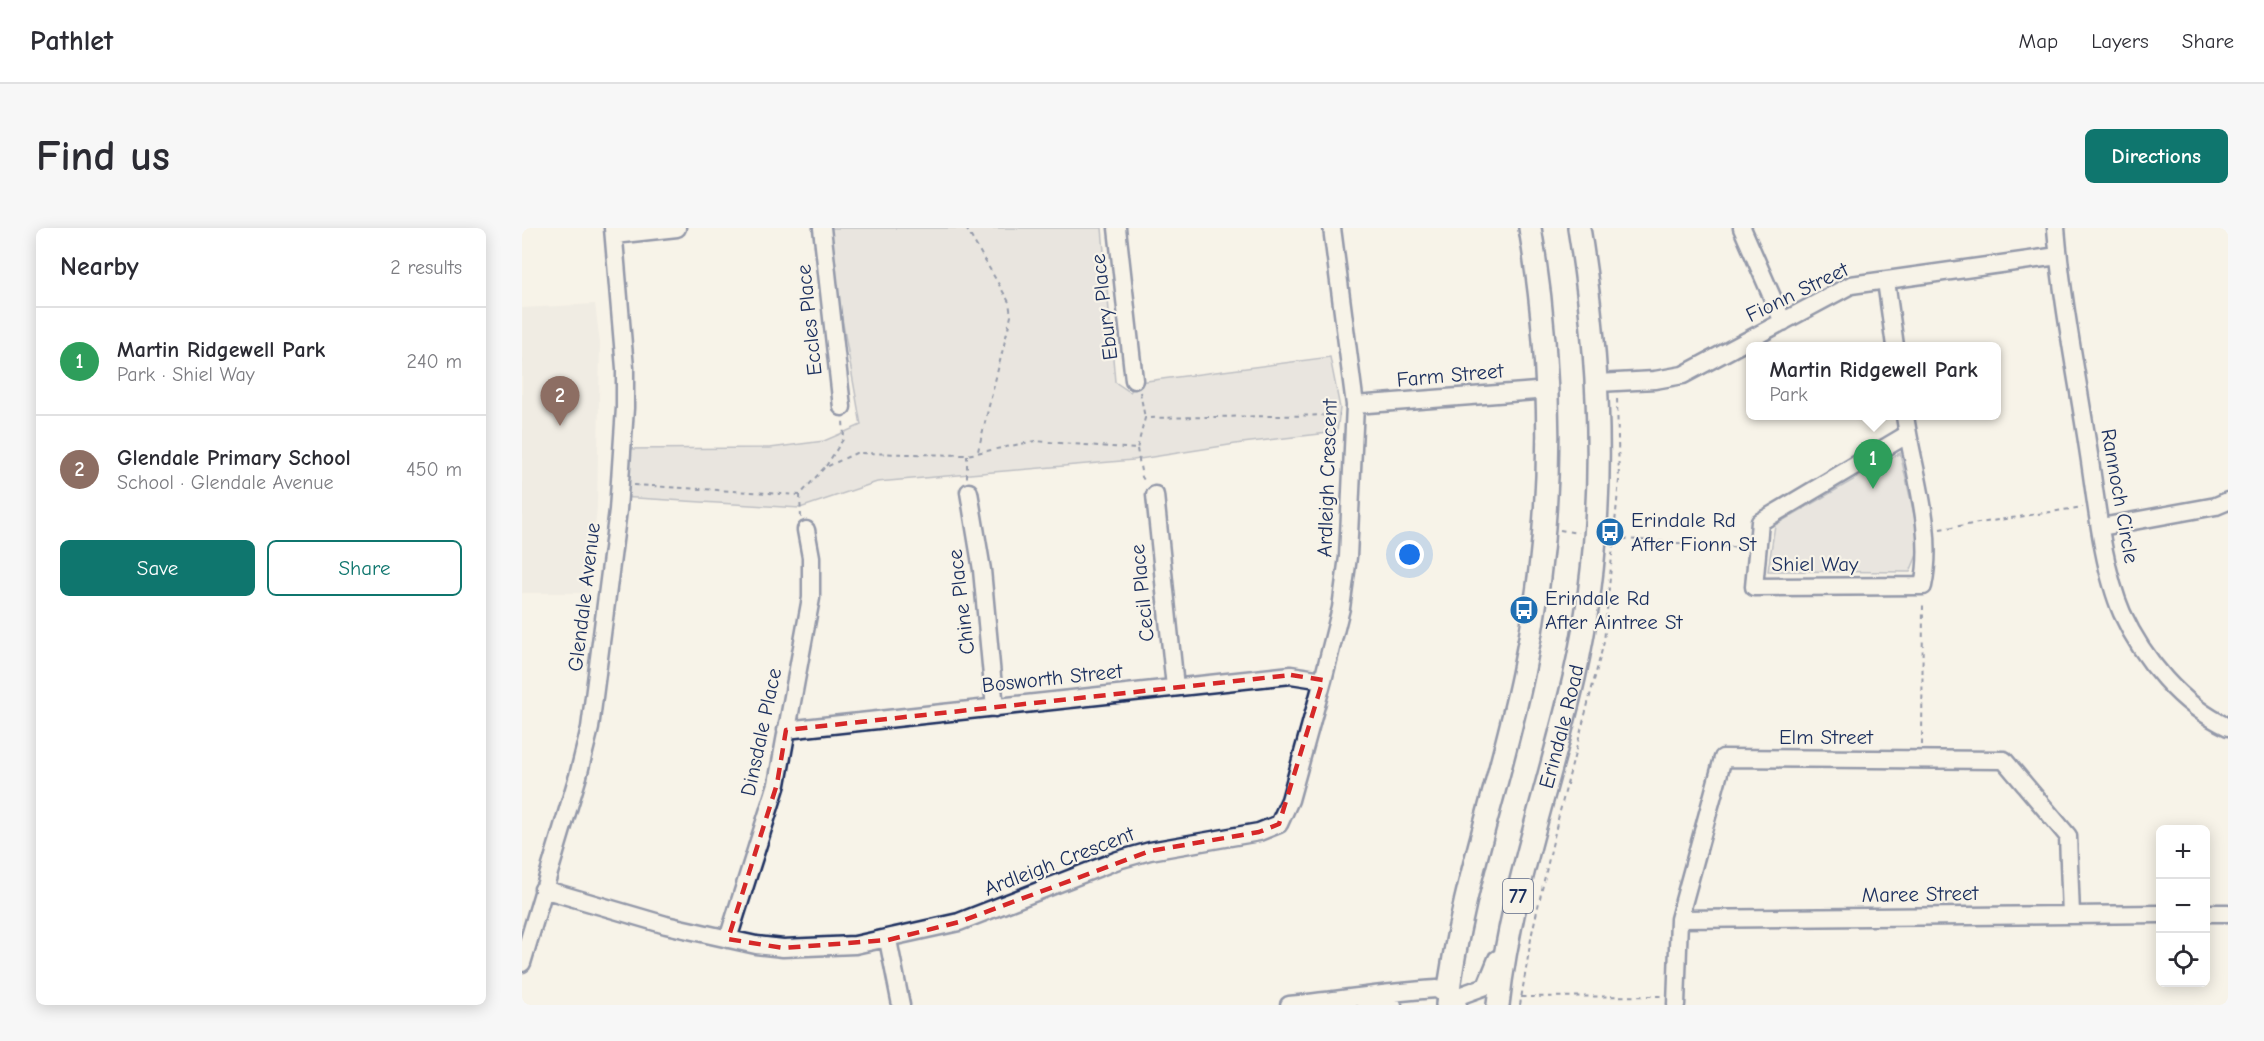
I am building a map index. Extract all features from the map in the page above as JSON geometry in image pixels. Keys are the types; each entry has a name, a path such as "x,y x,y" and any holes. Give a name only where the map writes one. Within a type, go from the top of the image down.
{"main road":[{"path":"1448,1004 1471,873 1523,675 1538,588 1544,528 1548,390 1530,228"},
{"name":"Erindale Road","path":"1498,1005 1509,941 1574,678 1588,595 1598,482 1598,383 1592,313 1579,228"}],"street":[{"path":"614,232 677,228"},
{"name":"Eccles Place","path":"822,228 842,407"},
{"name":"Ebury Place","path":"1117,228 1134,380"},
{"name":"Ardleigh Crescent","path":"543,889 728,939 783,948 855,945 888,940 959,922 1118,860 1150,850 1259,832 1280,824 1290,800 1323,680 1341,608 1348,557 1355,410 1332,228"},
{"path":"1742,228 1783,322"},
{"name":"Rannoch Circle","path":"2056,228 2058,256 2097,505 2113,587 2135,638 2152,663 2174,688 2198,708 2228,727"},
{"name":"Glendale Avenue","path":"522,963 579,776 590,728 621,485 625,368 614,232"},
{"name":"Fionn Street","path":"1598,383 1655,380 1683,375 1851,285 2058,256"},
{"path":"1886,281 1894,342"},
{"name":"Farm Street","path":"1355,410 1548,390"},
{"path":"1906,420 1926,531 1928,561 1923,586"},
{"name":"Shiel Way","path":"1908,434 1760,522 1754,587 1923,586"},
{"name":"Chine Place","path":"969,492 982,570 995,708"},
{"name":"Cecil Place","path":"1155,495 1175,687"},
{"path":"2101,527 2216,506 2228,501"},
{"name":"Dinsdale Place","path":"728,939 777,784 812,598 812,557 806,530"},
{"name":"Bosworth Street","path":"786,730 1291,675 1323,680"},
{"name":"Elm Street","path":"1676,1001 1679,919 1722,758 2004,760 2068,836 2071,915"},
{"path":"2210,913 2228,913"},
{"name":"Maree Street","path":"1679,919 2156,914"},
{"path":"888,940 901,1005"},
{"path":"1289,1005 1359,998 1383,992 1437,989 1448,1004 1486,986 1497,958 1509,941"},
{"path":"1359,998 1393,1005"}],"path":[{"path":"966,228 1009,302 1011,316 978,451"},
{"path":"1134,380 1140,392 1145,418 1137,448 1142,477 1155,495"},
{"path":"806,530 799,513 800,495 824,468 844,438 842,407"},
{"path":"1145,418 1355,410"},
{"path":"824,468 856,453 967,455 1035,441 1137,448"},
{"path":"967,455 969,492"},
{"path":"621,485 800,495"},
{"path":"1926,531 2097,505"},
{"path":"1544,528 1594,536 1757,549"},
{"path":"1922,759 1923,586"},
{"path":"1521,997 1676,1001"}],"highlighted area":[{"path":"1291,675 1323,680 1279,824 1259,832 1150,851 959,922 888,940 783,948 728,939 777,784 786,730"}],"shaded area":[{"path":"826,228 1102,228 1115,382 1130,392 1139,382 1330,357 1340,408 1337,432 1242,443 1133,460 877,482 800,508 620,497 620,449 770,448 824,441 861,425"},
{"path":"595,304 600,344 597,507 588,593 522,593 522,308"},
{"path":"1900,453 1921,545 1910,572 1768,571 1775,525"}],"place":[{"name":"Glendale Primary School","path":"560,426"},
{"name":"Martin Ridgewell Park","path":"1873,489"},
{"name":"Erindale Rd After Fionn St","path":"1610,532"},
{"name":"Erindale Rd After Aintree St","path":"1524,610"}]}
